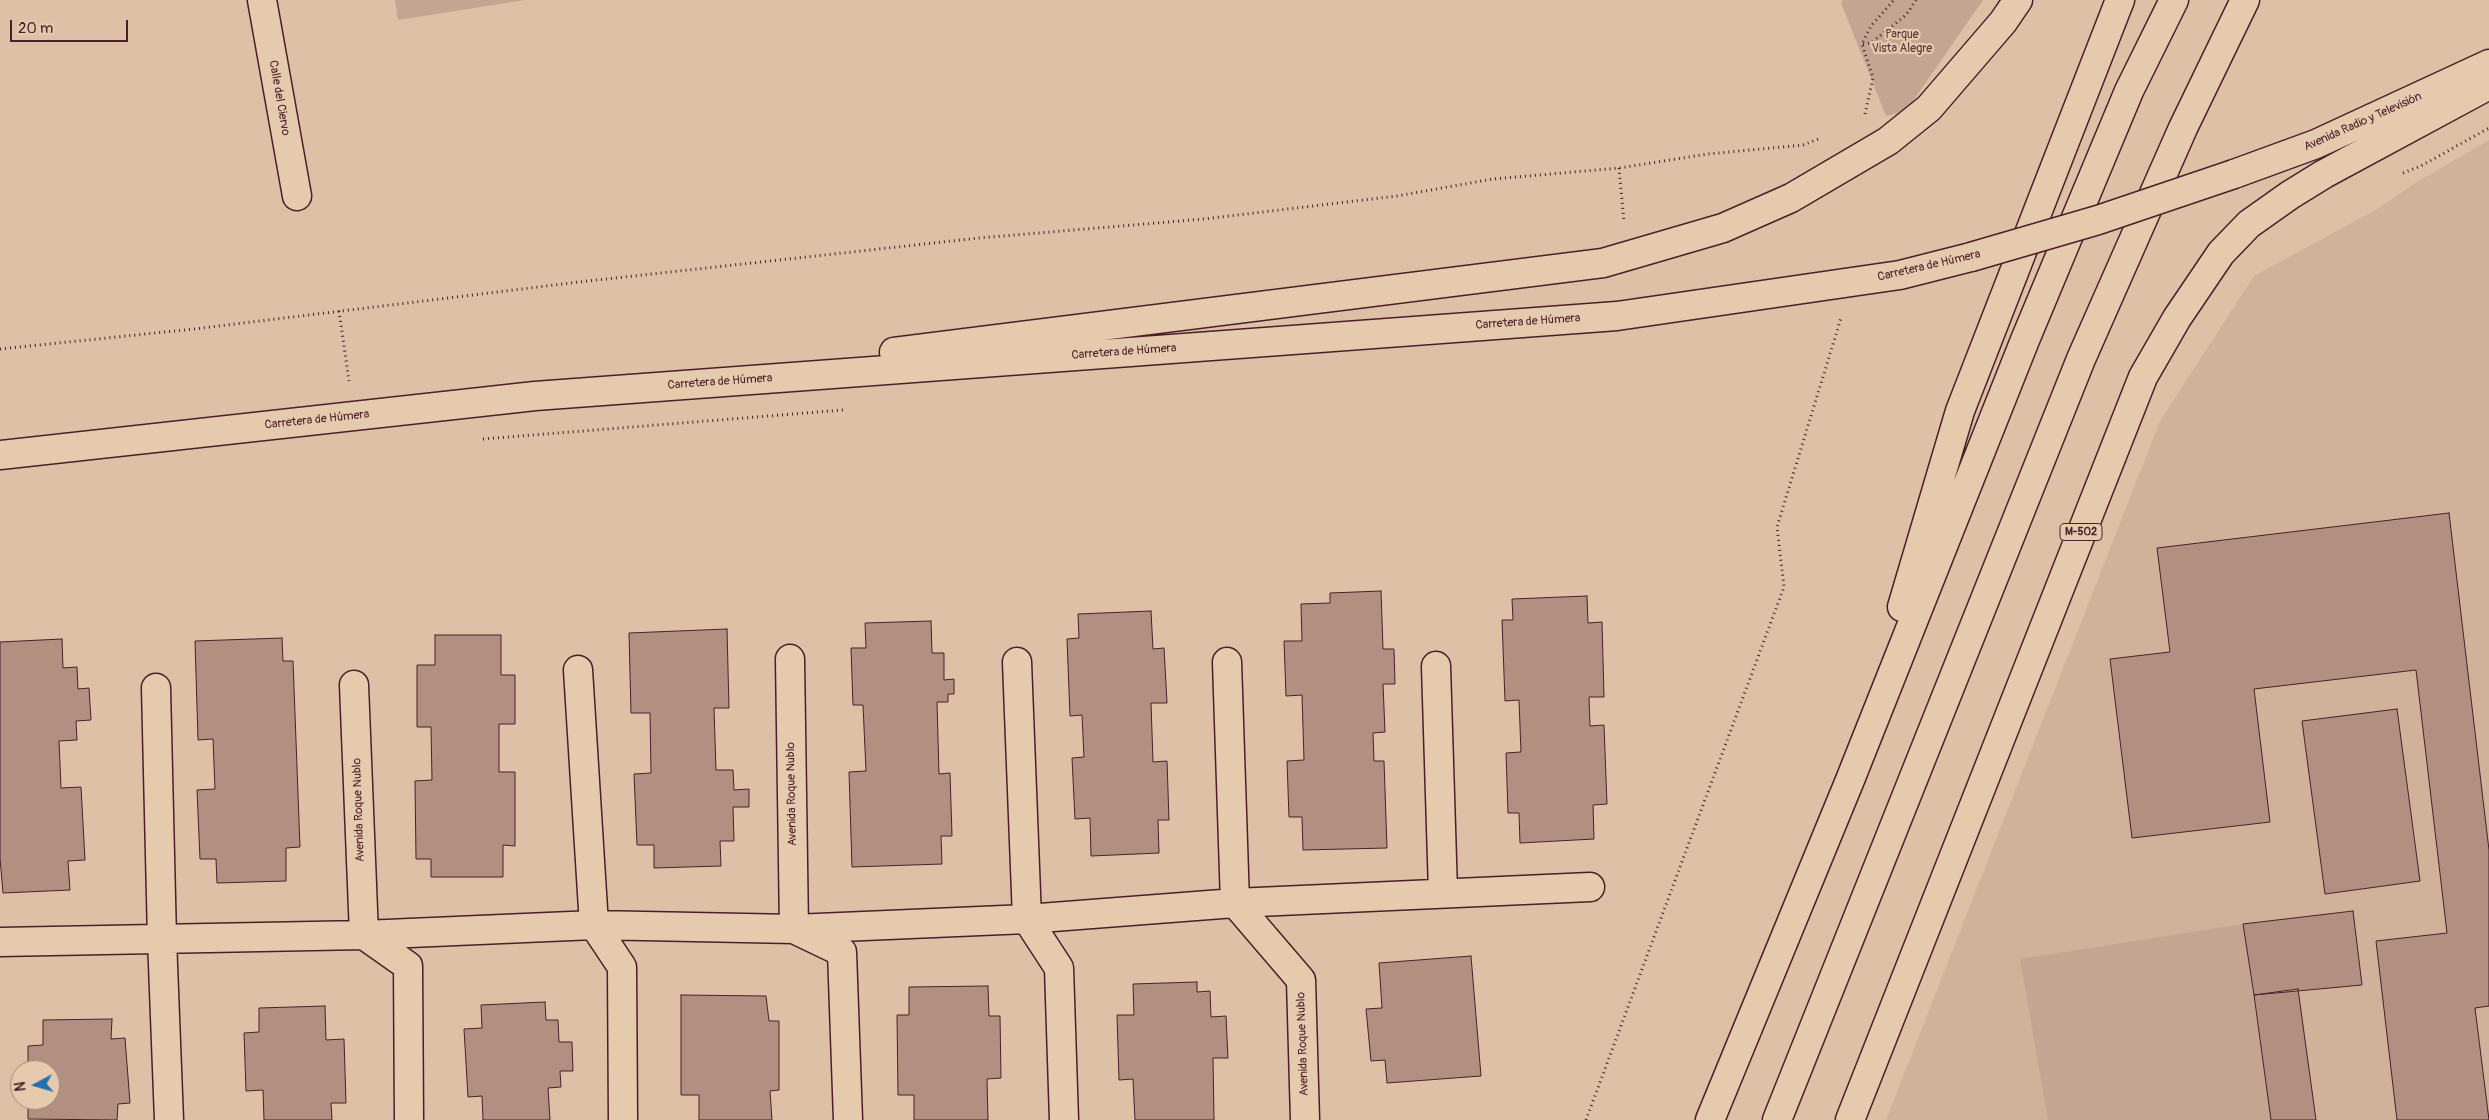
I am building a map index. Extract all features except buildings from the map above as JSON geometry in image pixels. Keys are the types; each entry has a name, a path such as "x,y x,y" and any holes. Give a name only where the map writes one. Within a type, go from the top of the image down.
{"main road":[{"name":"Calle del Ciervo","path":"262,0 297,196"},
{"path":"535,396 1603,263 1723,228 1792,198 1888,141 1929,108 2003,22 2018,0"},
{"path":"1850,780 1960,411 2120,0"},
{"path":"1710,1120 1850,780 2025,340 2129,92 2174,0"},
{"path":"1778,1120 2081,360 2183,128 2245,0"},
{"name":"Avenida Radio y Televisión","path":"2234,174 2316,144 2489,64"},
{"name":"M-502","path":"1850,1120 2143,377 2177,318 2221,253 2249,224 2324,174 2489,85"},
{"name":"Carretera de Húmera","path":"0,455 535,396 1617,316 1900,276 2098,220 2234,174"},
{"name":"Avenida Roque Nublo","path":"790,659 794,929"},
{"path":"1017,662 1027,919 1059,968 1064,1120"},
{"path":"1227,662 1235,902"},
{"path":"1436,666 1443,892"},
{"path":"578,670 594,925 622,967 623,1120"},
{"name":"Avenida Roque Nublo","path":"354,684 364,935"},
{"path":"156,688 162,939 169,1120"},
{"path":"0,942 364,935 594,925 794,929 1027,919 1235,902 1590,887"},
{"name":"Avenida Roque Nublo","path":"1235,902 1301,980 1305,1120"},
{"path":"794,929 842,952 848,1120"},
{"path":"364,935 408,966 408,1120"}],"path":[{"path":"1865,116 1873,78 1862,44 1871,26 1894,0"},
{"path":"1862,44 1871,43 1906,15 1916,0"},
{"path":"0,349 194,329 570,283 979,238 1204,219 1397,196 1493,179 1619,168 1708,154 1803,145 1827,136"},
{"path":"1586,1120 1784,587 1777,526 1843,312"}],"shaded area":[{"path":"2489,140 2489,1120 1886,1120 2160,421 2254,276 2379,208 2412,185"}],"green space":[{"path":"395,0 525,0 398,20"},
{"name":"Parque Vista Alegre","path":"1843,0 1983,0 1906,111 1886,116 1841,3"},
{"path":"2243,924 2271,1120 2048,1120 2020,959"}]}
